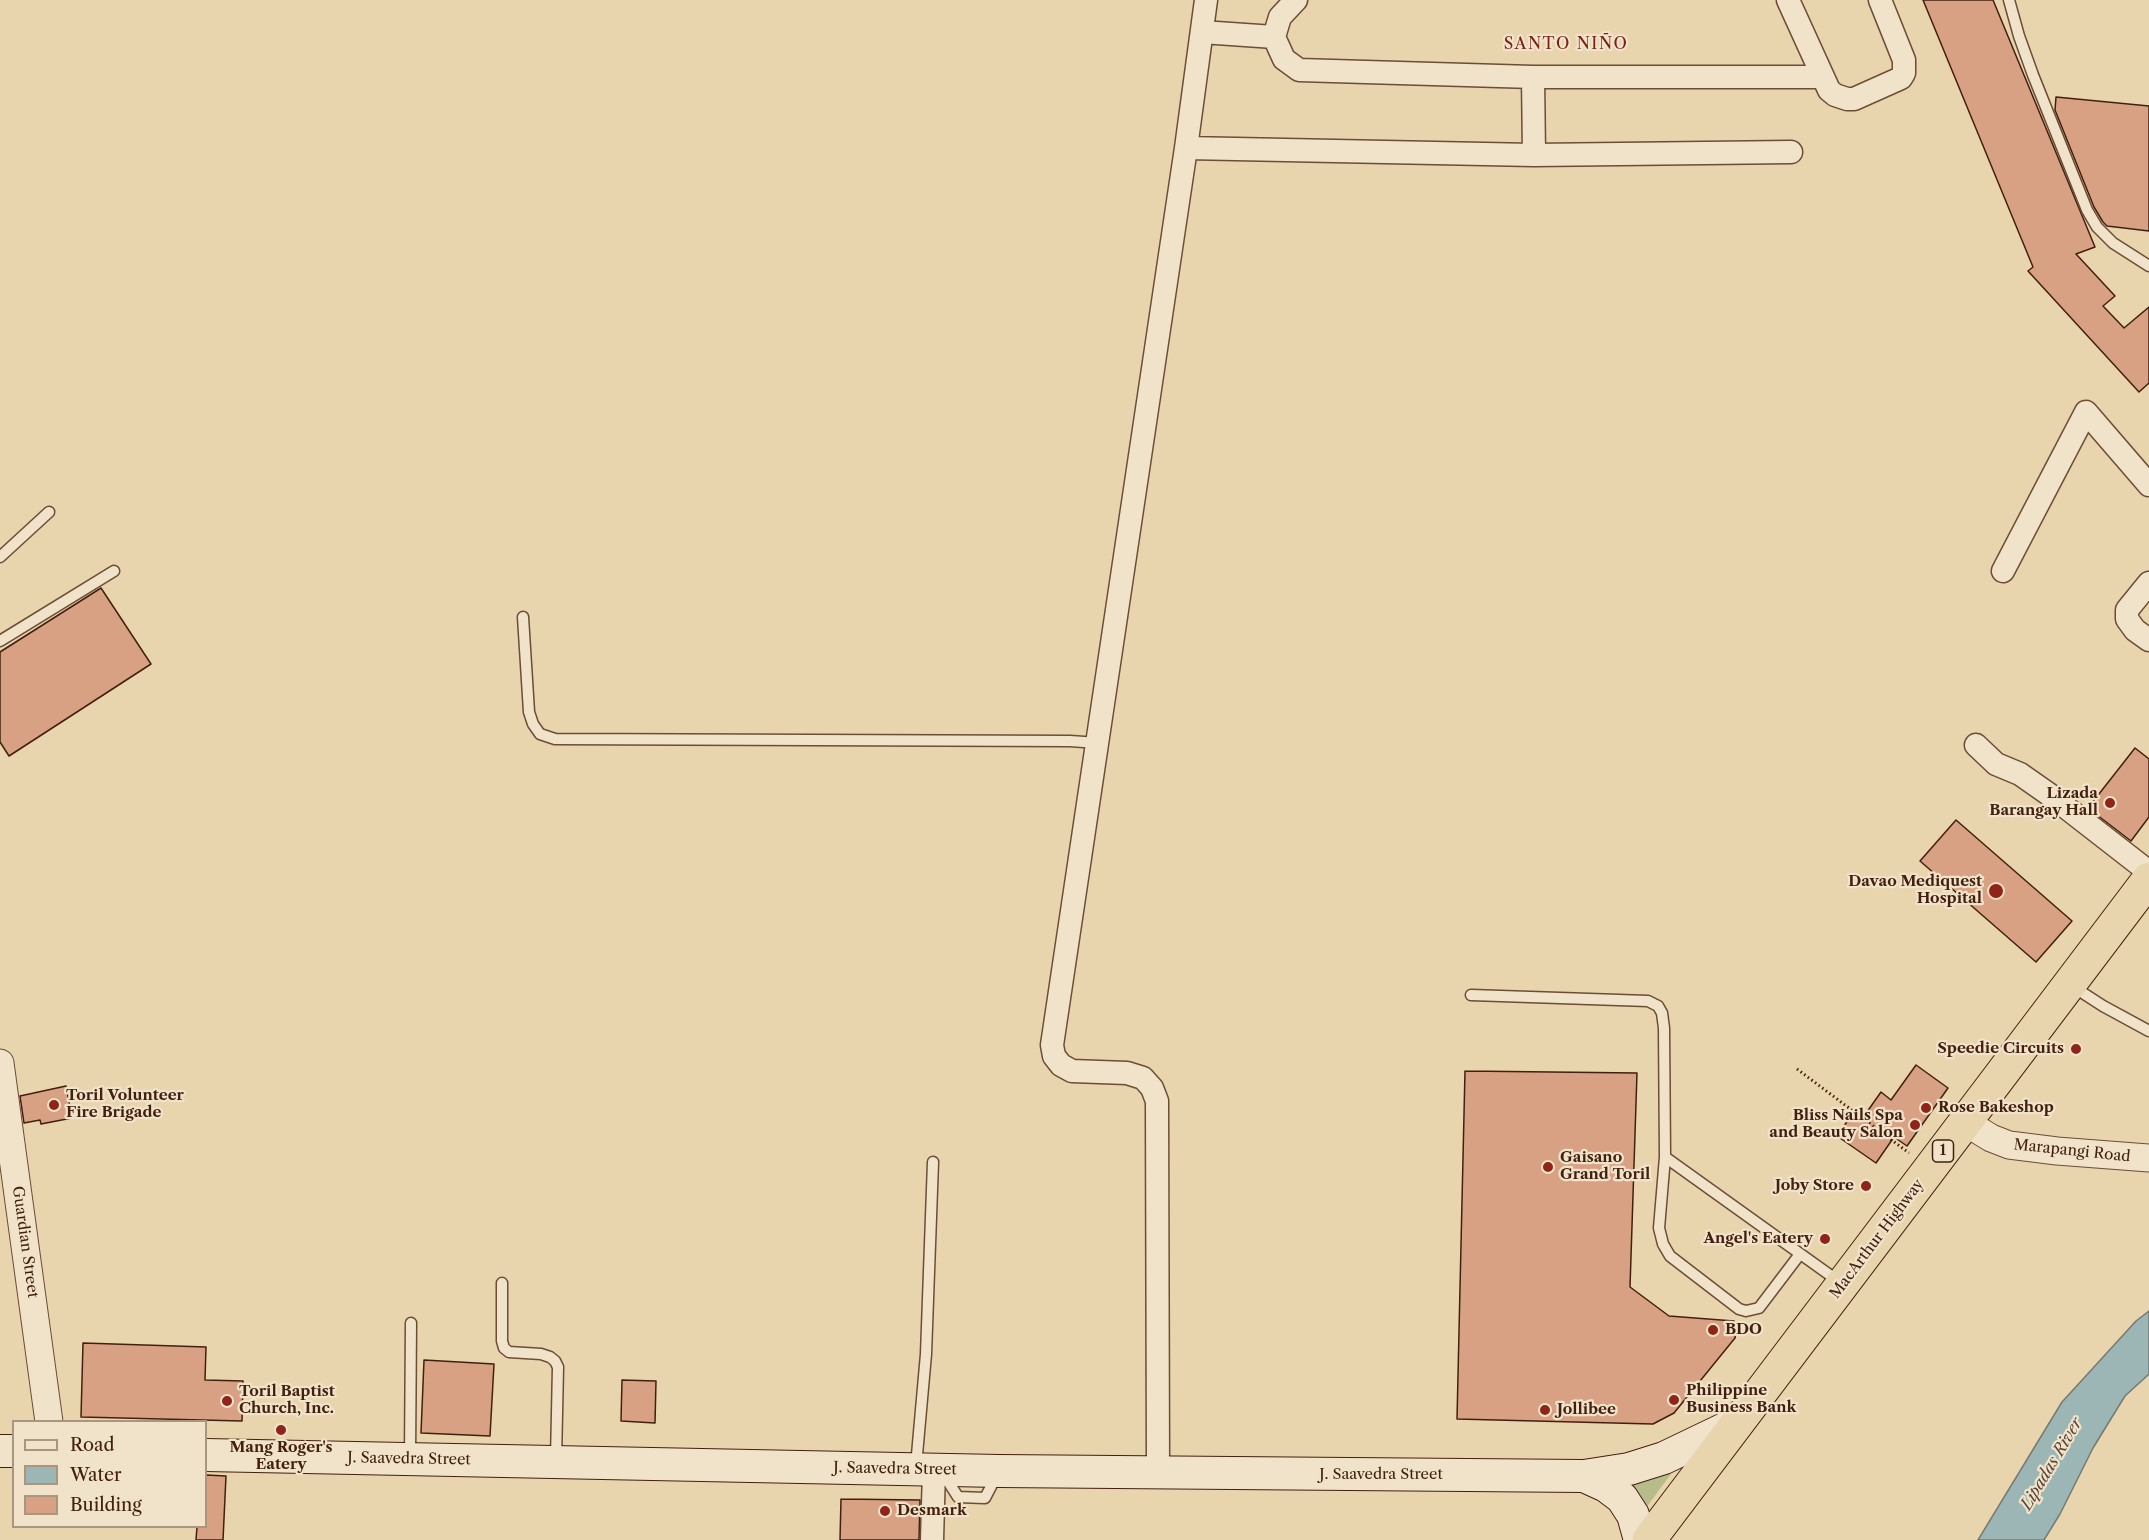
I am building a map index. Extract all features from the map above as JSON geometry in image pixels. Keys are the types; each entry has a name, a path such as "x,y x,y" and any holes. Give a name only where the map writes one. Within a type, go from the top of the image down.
{"highway":[{"name":"MacArthur Highway","path":"1649,1540 2149,879"}],"main road":[{"name":"J. Saavedra Street","path":"207,1455 930,1470 1584,1476 1629,1469 1664,1458 1737,1423"},
{"name":"J. Saavedra Street","path":"1584,1476 1606,1486 1622,1498 1633,1515 1640,1540"}],"street":[{"path":"1158,1473 1157,1101 1152,1088 1143,1078 1127,1073 1072,1071 1061,1065 1054,1056 1052,1045 1206,0"},
{"path":"1296,0 1280,17 1274,37 1284,58 1299,70 1533,77 1822,77"},
{"path":"1788,0 1829,90 1847,99 1854,99 1901,78 1905,70 1904,60 1880,0"},
{"path":"1202,32 1274,37"},
{"path":"1533,77 1534,155"},
{"path":"1186,148 1534,155 1791,152"},
{"path":"2003,571 2086,412 2149,485"},
{"path":"2149,583 2127,610 2127,619 2135,630 2149,640"},
{"path":"1976,745 1996,764 2020,774 2050,795 2149,872"},
{"name":"Guardian Street","path":"0,1063 4,1118 49,1420"},
{"name":"Marapangi Road","path":"1965,1122 1990,1138 2009,1145 2149,1158"},
{"path":"930,1470 932,1540"}],"lane":[{"path":"2009,0 2033,75 2087,210 2097,227 2113,243 2149,266"},
{"path":"0,557 49,512"},
{"path":"0,641 114,571"},
{"path":"523,617 529,712 540,734 555,740 1098,743"},
{"path":"2069,984 2149,1031"},
{"path":"1471,995 1648,1001 1658,1006 1662,1013 1664,1028 1665,1157 1659,1228 1663,1244 1670,1256 1739,1309 1746,1311 1759,1308 1800,1254"},
{"path":"1665,1157 1843,1285"},
{"path":"930,1470 926,1354 933,1162"},
{"path":"502,1283 504,1348 509,1352 541,1354 550,1357 558,1367 556,1462"},
{"path":"410,1459 411,1323"}],"path":[{"path":"1797,1069 1930,1168"}],"green space":[{"path":"1676,1467 1646,1508 1626,1485"}],"water":[{"name":"Lipadas River","path":"2149,1311 2149,1374 2125,1396 2093,1448 2060,1514 2044,1540 1978,1540 2062,1402 2136,1321"}],"building":[{"path":"1923,0 1993,0 2095,247 2076,254 2115,296 2103,306 2124,328 2149,307 2149,383 2139,392 2028,271 2033,267"},
{"path":"2056,97 2149,106 2149,231 2107,226 2103,222 2094,207 2055,110"},
{"path":"101,588 151,664 9,756 0,742 0,652"},
{"path":"2135,748 2149,759 2149,817 2131,841 2088,808"},
{"name":"Davao Mediquest Hospital","path":"1956,820 2072,921 2036,962 1920,861"},
{"path":"1916,1065 1948,1088 1907,1146 1894,1137 1876,1163 1837,1136 1853,1113 1862,1119 1881,1092 1891,1100"},
{"name":"Gaisano Grand Toril","path":"1465,1071 1637,1073 1630,1287 1669,1316 1734,1321 1737,1329 1735,1338 1674,1413 1653,1424 1457,1419"},
{"name":"Toril Volunteer Fire Brigade","path":"66,1086 72,1118 41,1124 40,1120 24,1123 20,1096"},
{"path":"83,1343 206,1347 205,1380 243,1381 242,1421 81,1417"},
{"path":"424,1360 494,1364 490,1436 421,1433"},
{"path":"622,1380 656,1381 655,1423 621,1421"},
{"path":"207,1475 226,1476 223,1540 196,1540 197,1528 207,1528"},
{"path":"841,1499 920,1500 919,1540 840,1540"}],"place":[{"name":"Lizada Barangay Hall","path":"2110,803"},
{"name":"Davao Mediquest Hospital","path":"1996,891"},
{"name":"Speedie Circuits","path":"2076,1049"},
{"name":"Toril Volunteer Fire Brigade","path":"54,1105"},
{"name":"Rose Bakeshop","path":"1926,1108"},
{"name":"Bliss Nails Spa and Beauty Salon","path":"1915,1125"},
{"name":"Gaisano Grand Toril","path":"1548,1167"},
{"name":"Joby Store","path":"1866,1186"},
{"name":"Angel's Eatery","path":"1825,1239"},
{"name":"BDO","path":"1713,1330"},
{"name":"Philippine Business Bank","path":"1674,1400"},
{"name":"Toril Baptist Church, Inc.","path":"227,1401"},
{"name":"Jollibee","path":"1545,1410"},
{"name":"Mang Roger's Eatery","path":"281,1430"},
{"name":"Desmark","path":"885,1511"}],"district":[{"name":"SANTO NIÑO","path":"1566,44"}]}
